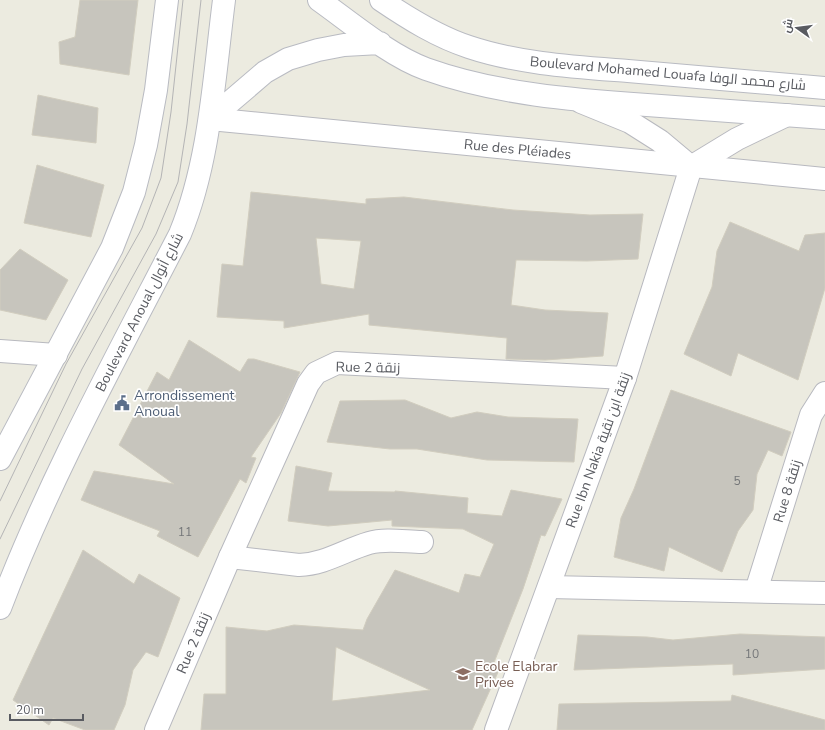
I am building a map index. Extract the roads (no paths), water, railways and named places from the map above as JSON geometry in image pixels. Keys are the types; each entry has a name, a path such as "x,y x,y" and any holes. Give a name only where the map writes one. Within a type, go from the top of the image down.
{"street":[{"path":"0,459 112,248 134,192 146,145 156,90 167,0"},
{"name":"Boulevard Anoual شارع أنوال","path":"0,608 35,524 68,453 180,234 191,207 210,119 224,0"},
{"path":"319,0 380,43 424,68 461,79 498,87 577,100 825,118"},
{"name":"Boulevard Mohamed Louafa شارع محمد الوفا","path":"382,0 405,16 448,39 471,48 527,60 572,66 825,88"},
{"path":"210,119 265,72 288,59 338,46 380,43"},
{"path":"577,100 630,122 660,141 691,166 742,136 788,115"},
{"name":"Rue des Pléiades","path":"210,119 825,179"},
{"name":"Rue Ibn Nakia زنقة ابن نقية","path":"496,730 625,378 691,166"},
{"path":"0,350 56,355"},
{"name":"Rue 2 زنقة","path":"156,730 230,557 308,384 316,373 325,367 337,363 625,378"},
{"name":"Rue 8 زنقة","path":"756,592 811,415 825,393"},
{"path":"230,557 298,565 319,563 370,542 422,542"},
{"path":"549,587 825,593"}],"tram line":[{"path":"0,501 66,364 142,228 161,178 171,112 183,0"},
{"path":"0,539 82,369 156,234 178,182 187,124 201,0"}],"place":[{"name":"Arrondissement Anoual","path":"122,403"},
{"name":"Ecole Elabrar Privee","path":"463,674"}]}
